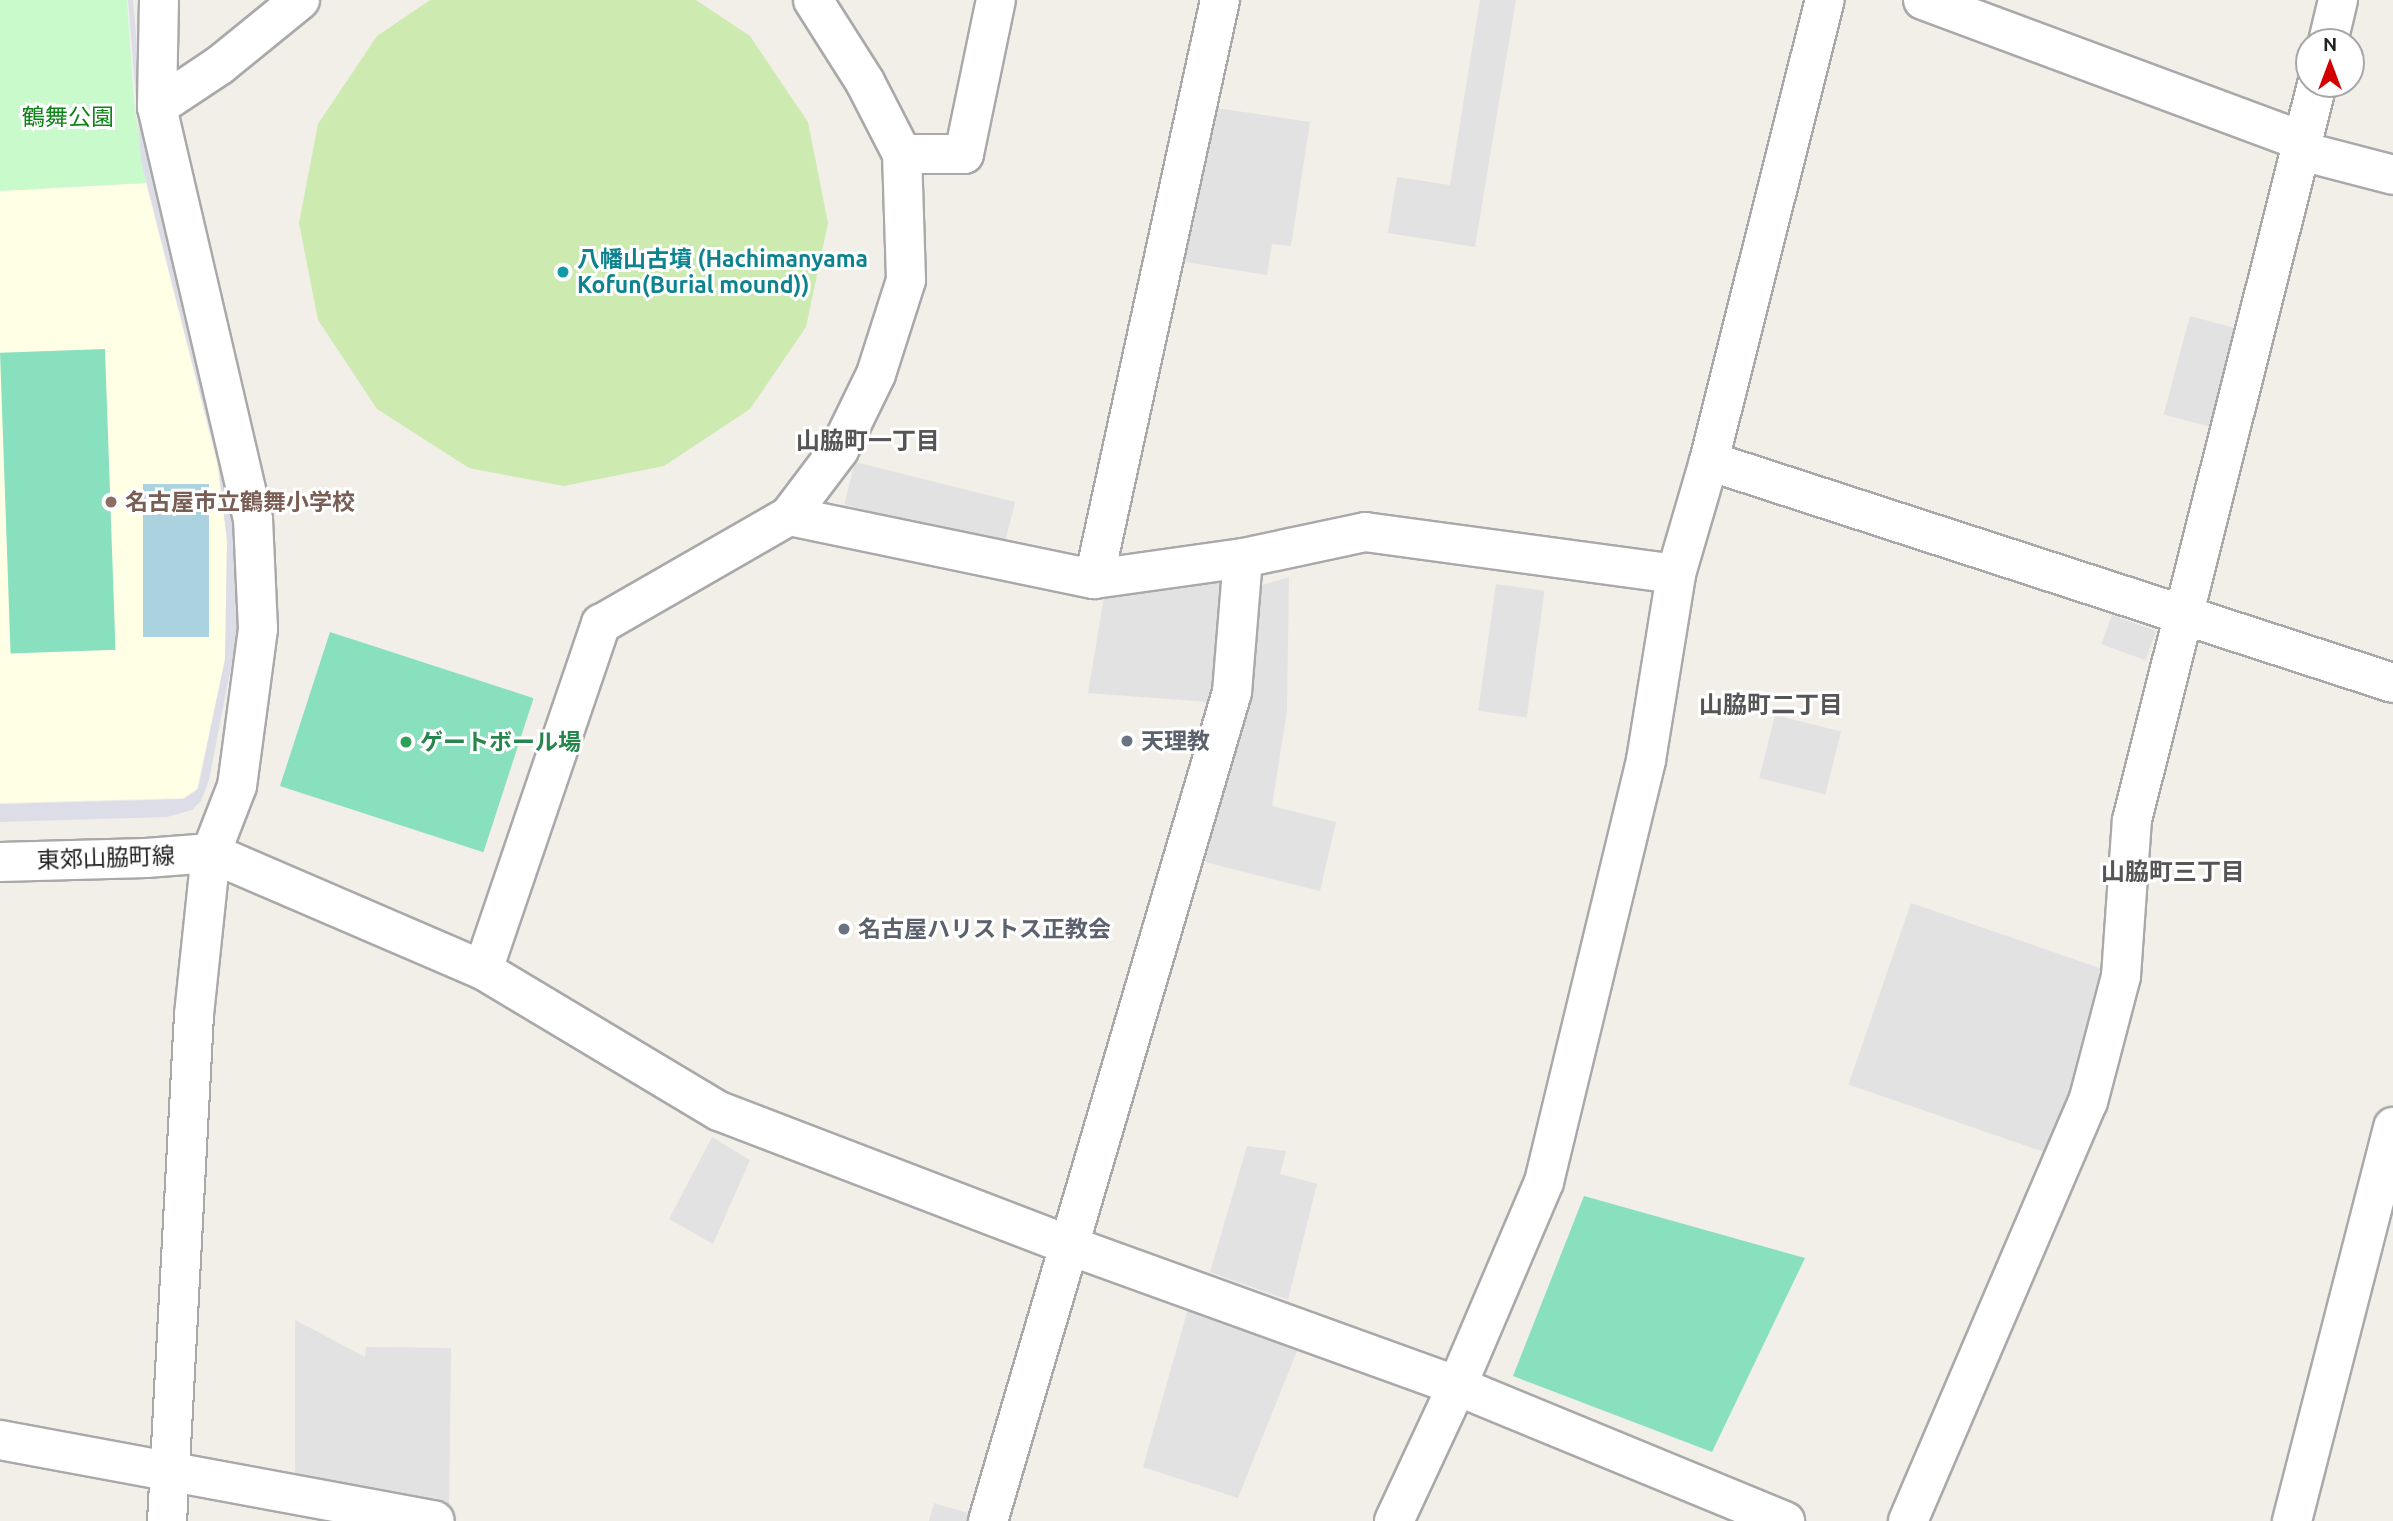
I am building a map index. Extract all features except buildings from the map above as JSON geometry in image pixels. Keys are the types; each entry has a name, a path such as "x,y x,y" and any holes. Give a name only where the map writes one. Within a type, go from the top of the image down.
{"street":[{"path":"159,0 158,107 253,519 258,629 237,786 211,853 194,1015 167,1521"},
{"path":"158,107 220,65 300,0"},
{"path":"482,970 601,624 789,516 839,450 876,374 906,280 902,154 865,82 813,0"},
{"path":"902,154 964,154 996,0"},
{"path":"1094,579 1220,0"},
{"path":"1394,1521 1457,1387 1545,1182 1646,760 1676,575 1709,461 1825,0"},
{"path":"1923,0 2302,146 2393,175"},
{"path":"2331,28 2338,0"},
{"path":"1908,1521 2088,1102 2121,976 2132,820 2314,98"},
{"path":"1709,461 2393,683"},
{"path":"789,516 1094,579 1243,558 1365,532 1676,575"},
{"path":"988,1521 1232,692 1243,558"},
{"path":"211,853 482,970 719,1111 1068,1245 1457,1387 1785,1521"},
{"name":"東郊山脇町線","path":"0,862 146,858 211,853"},
{"path":"2292,1521 2390,1147"},
{"path":"0,1440 435,1521"}],"shaded area":[{"path":"128,0 133,0 142,103 219,434 237,534 238,631 209,780 201,801 192,810 167,817 0,822 0,804 184,799 198,789 225,659 227,541 218,464 141,161"},
{"path":"1480,0 1516,0 1475,247 1388,233 1397,177 1450,185"},
{"path":"1210,107 1310,122 1291,246 1272,244 1267,275 1185,262"},
{"name":"名古屋市立鶴舞小学校","path":"146,183 217,464 227,541 225,659 197,789 183,798 0,803 0,191"},
{"path":"2190,316 2248,332 2222,430 2164,415"},
{"path":"855,462 1015,502 1004,545 844,505"},
{"path":"1230,575 1223,703 1088,693 1105,591"},
{"path":"1289,577 1287,711 1272,806 1336,822 1320,891 1205,862 1246,701 1256,587"},
{"path":"1496,584 1545,591 1527,718 1478,711"},
{"path":"2112,615 2156,631 2146,660 2101,644"},
{"path":"1775,715 1841,731 1825,795 1759,778"},
{"path":"1911,903 2113,973 2051,1154 1848,1085"},
{"path":"712,1137 750,1160 713,1244 669,1219"},
{"path":"1247,1146 1286,1151 1280,1174 1317,1184 1288,1300 1210,1272"},
{"path":"1192,1295 1303,1336 1238,1498 1143,1467"},
{"path":"295,1320 365,1357 366,1347 451,1348 449,1516 295,1481"},
{"path":"934,1503 971,1514 969,1521 929,1521"}],"green space":[{"name":"鶴舞公園","path":"0,0 127,0 134,103 146,183 0,191"},
{"name":"八幡山古墳 (Hachimanyama Kofun(Burial mound))","path":"430,0 696,0 750,36 808,122 828,223 806,327 750,409 664,466 564,486 469,468 377,409 318,320 299,223 318,124 377,36"},
{"path":"105,349 116,650 11,653 0,353"},
{"name":"ゲートボール場","path":"330,632 534,698 483,852 280,786"},
{"path":"1584,1196 1805,1258 1712,1452 1513,1376"}],"water":[{"path":"143,484 209,484 209,637 143,637"}],"place":[{"name":"八幡山古墳 (Hachimanyama Kofun(Burial mound))","path":"563,272"},
{"name":"名古屋市立鶴舞小学校","path":"111,502"},
{"name":"天理教","path":"1127,741"},
{"name":"ゲートボール場","path":"406,742"},
{"name":"名古屋ハリストス正教会","path":"844,929"}],"district":[{"name":"山脇町一丁目","path":"868,441"},
{"name":"山脇町二丁目","path":"1771,705"},
{"name":"山脇町三丁目","path":"2173,872"}]}
